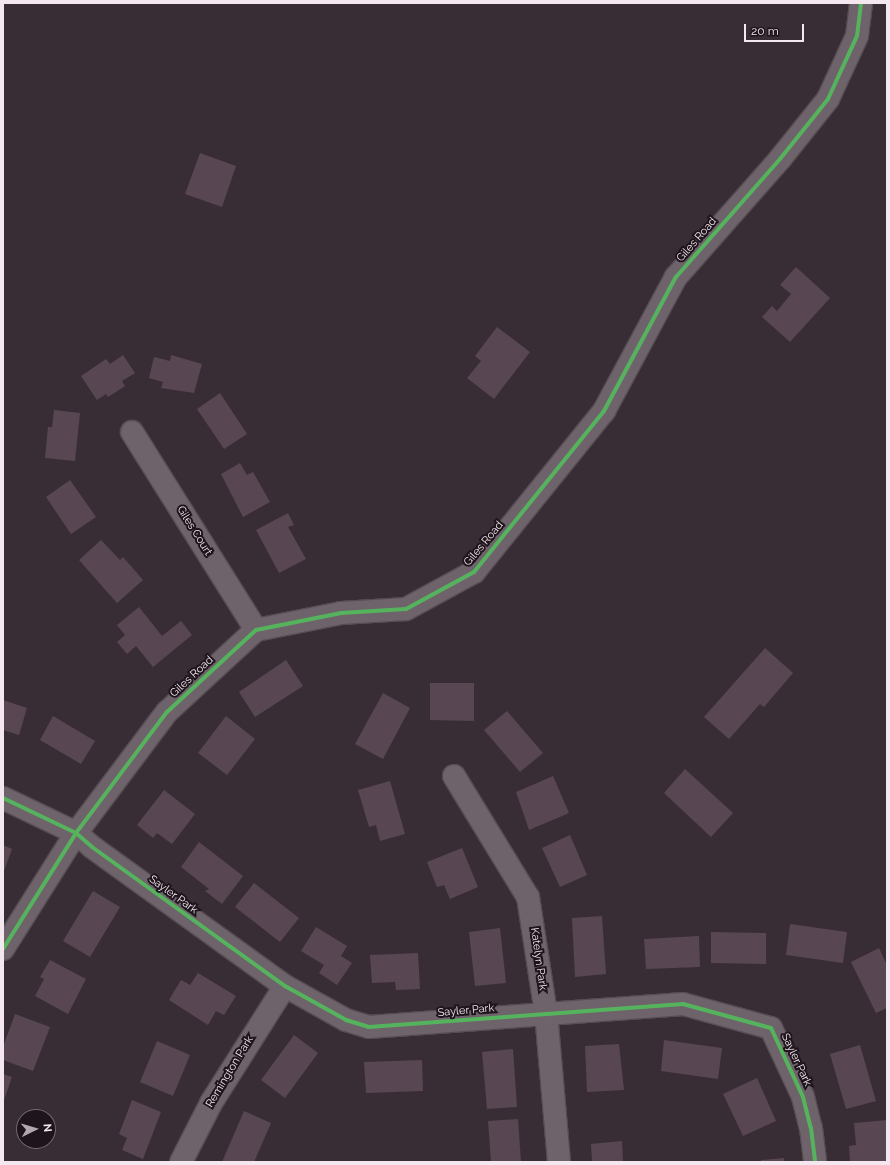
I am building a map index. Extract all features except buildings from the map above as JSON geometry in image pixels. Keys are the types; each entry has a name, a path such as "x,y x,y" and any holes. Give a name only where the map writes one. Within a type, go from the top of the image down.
{"street":[{"name":"Giles Road","path":"3,949 76,833 167,712 256,630 341,613 406,609 474,572 604,411 676,278 780,159 828,99 857,36 861,3"},
{"name":"Giles Court","path":"132,432 256,630"},
{"name":"Katelyn Park","path":"454,776 528,897 546,1013 558,1162"},
{"name":"Sayler Park","path":"3,798 76,833 108,859 285,986 346,1020 369,1027 683,1004 771,1028 803,1097 811,1128 815,1162"},
{"name":"Remington Park","path":"181,1162 211,1102 285,986"}],"cycle path":[{"path":"3,949 76,833 167,712 256,630 341,613 406,609 474,572 604,411 676,277 780,159 828,99 857,36 861,3"},
{"path":"3,798 76,833 92,847 285,986 346,1020 369,1027 683,1004 771,1028 803,1097 811,1128 815,1162"}]}
